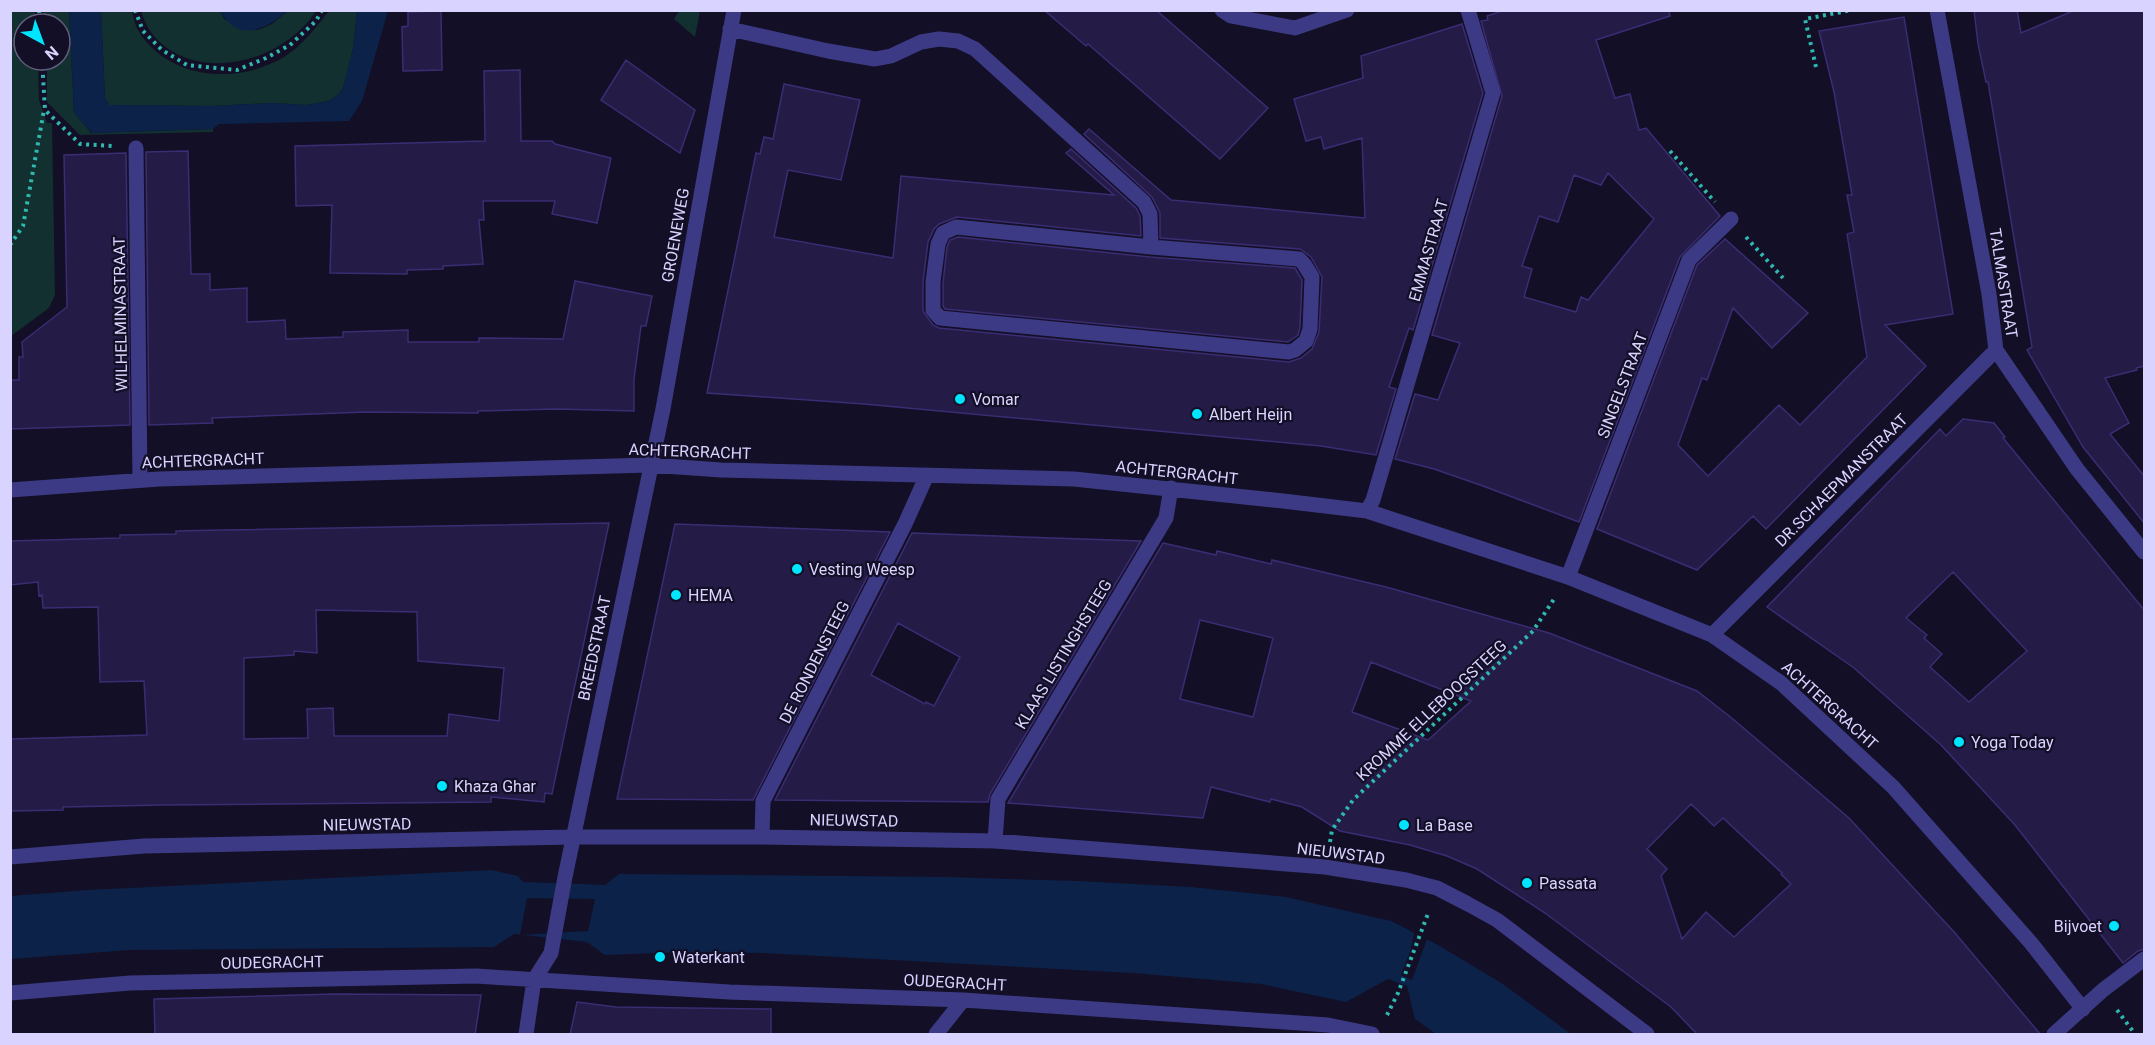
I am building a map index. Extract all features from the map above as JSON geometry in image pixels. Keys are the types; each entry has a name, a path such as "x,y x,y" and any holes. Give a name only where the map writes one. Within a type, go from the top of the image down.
{"street":[{"name":"GROENEWEG","path":"650,465 663,409 734,10"},
{"path":"1222,10 1231,16 1295,28 1347,10"},
{"name":"EMMASTRAAT","path":"1370,506 1493,93 1468,10"},
{"name":"TALMASTRAAT","path":"1937,10 1989,294 1996,350 2077,470 2145,552"},
{"path":"730,29 875,59 891,56 921,42 939,39 958,41 975,49 1144,202 1150,214 1151,247"},
{"name":"WILHELMINASTRAAT","path":"136,148 140,480"},
{"name":"SINGELSTRAAT","path":"1568,577 1689,260 1731,219"},
{"path":"956,227 1151,247 1299,259 1309,270 1312,284 1310,329 1306,341 1296,350 1289,351 940,318 933,310 933,282 938,244 943,233 956,227"},
{"name":"DR.SCHAEPMANSTRAAT","path":"1712,635 1996,350"},
{"name":"ACHTERGRACHT","path":"10,490 140,480 650,465 721,470 1074,479 1370,506 1568,577 1712,635 1781,683 1893,787 2031,943 2083,1009"},
{"name":"BREEDSTRAAT","path":"573,837 650,465"},
{"name":"DE RONDENSTEEG","path":"762,837 763,801 905,524 927,475"},
{"name":"KLAAS LISTINGHSTEEG","path":"995,841 998,799 1166,518 1171,488"},
{"path":"526,1035 534,980 551,953 573,837"},
{"name":"NIEUWSTAD","path":"10,857 144,846 573,837 762,837 995,841 1325,867 1406,880 1437,888 1468,904 1497,920 1647,1035"},
{"path":"2054,1035 2103,990 2145,959"},
{"name":"OUDEGRACHT","path":"10,993 142,983 476,976 729,992 963,1000 1328,1025 1372,1035"},
{"path":"936,1035 963,1000"}],"path":[{"path":"135,10 143,31 162,50 187,65 237,70 290,45 316,21 322,10"},
{"path":"1815,67 1805,19 1852,10"},
{"path":"10,245 23,226 45,110 43,72"},
{"path":"45,110 80,144 136,148"},
{"name":"KROMME ELLEBOOGSTEEG","path":"1325,867 1332,830 1353,800 1533,631 1568,577"},
{"path":"1398,993 1425,923"}],"green space":[{"path":"11,11 35,11 12,12 12,72 38,72 39,100 47,123 52,123 55,295 49,308 11,336"},
{"path":"44,11 69,12 44,12"},
{"path":"101,11 132,11 139,32 152,48 168,60 206,73 226,74 246,72 266,66 291,53 329,11 357,11 353,49 343,88 329,101 307,105 271,103 213,106 109,105 105,98"},
{"path":"141,11 220,11 224,19 247,30 258,30 272,24 288,11 316,11 288,40 269,51 250,59 229,63 209,63 189,59 170,50 148,28"},
{"path":"679,11 700,11 695,37 674,19"},
{"path":"47,72 72,72 74,112 91,133 213,129 213,132 80,135 47,102"}],"water":[{"path":"101,11 105,98 109,105 213,106 271,103 307,105 329,101 343,88 353,49 357,11 388,11 362,101 349,121 219,124 213,129 92,133 74,113 72,12 69,12"},
{"path":"220,11 288,11 262,28 244,30 227,21"},
{"path":"492,870 518,876 523,882 605,885 619,874 945,877 1191,887 1286,897 1391,921 1438,945 1503,984 1571,1034 1436,1034 1415,1019 1407,986 1388,979 1346,1002 1261,984 1133,973 763,953 682,952 605,955 587,942 514,934 494,947 130,950 11,959 11,896 88,890"}],"pier":[{"path":"527,898 595,899 588,931 520,935"},
{"path":"1415,930 1428,936 1412,980 1401,975"}],"building":[{"path":"1044,10 1156,10 1268,108 1220,159 1088,44 1086,46"},
{"path":"1505,10 1669,10 1670,16 1596,40 1615,98 1630,94 1639,130 1646,128 1720,216 1680,257 1579,522 1434,469 1395,459 1415,394 1438,400 1460,343 1432,335 1502,96 1481,21 1488,20 1487,16","holes":["1608,173 1654,219 1588,300 1581,297 1576,312 1524,297 1532,269 1522,266 1539,216 1558,222 1574,175 1601,185"]},
{"path":"1974,10 2017,10 2021,33 2075,10 2145,10 2145,366 2105,378 2129,423 2110,434 2145,477 2145,524 2083,447 2027,350 2032,347 1988,82 1986,82 1978,44"},
{"path":"441,11 442,70 403,71 402,27 408,26 408,12"},
{"path":"1904,17 1953,314 1885,325 1926,366 1766,529 1753,516 1697,570 1597,529 1697,265 1725,239 1808,313 1772,348 1733,308 1707,380 1702,378 1678,445 1708,476 1779,405 1800,425 1867,357 1847,234 1854,232 1847,195 1852,195 1834,92 1819,31"},
{"path":"1462,24 1483,93 1413,330 1409,328 1389,387 1396,389 1376,455 1321,446 864,404 707,393 756,153 760,154 764,137 773,139 784,84 860,100 841,180 788,170 774,237 893,258 901,176 1114,195 1066,153 1071,149 1136,208 1140,216 1141,236 957,217 939,224 928,242 923,282 923,311 933,325 939,328 1289,362 1301,358 1312,349 1319,332 1322,277 1311,257 1300,249 1160,238 1160,213 1152,197 1084,134 1089,129 1171,200 1365,218 1362,138 1324,149 1321,137 1306,141 1294,99 1363,78 1361,56"},
{"path":"626,60 695,110 680,153 601,100"},
{"path":"520,70 521,141 552,141 555,144 611,158 597,223 552,214 555,201 483,201 484,220 479,220 483,264 443,266 443,269 407,270 407,274 330,273 332,205 296,206 295,146 485,141 484,71"},
{"path":"188,151 191,274 210,274 210,290 247,288 247,322 285,320 286,339 343,337 343,332 408,330 408,342 479,342 479,338 563,339 575,281 652,296 646,326 641,326 634,379 634,411 556,409 478,411 478,413 366,412 212,418 213,423 149,425 146,152"},
{"path":"126,153 130,425 10,429 10,380 19,380 19,357 23,357 22,342 67,307 64,155"},
{"path":"958,237 1150,257 1295,268 1302,280 1298,335 1288,342 945,309 943,283 947,247 950,240"},
{"path":"1963,419 1994,423 2005,437 2003,438 2145,611 2145,949 2138,951 2123,963 2015,825 1941,745 1854,668 1767,607 1940,429 1946,436","holes":["1953,572 2027,651 1969,702 1930,667 1942,654 1924,638 1927,635 1906,618"]},
{"path":"609,523 552,794 545,793 544,802 491,797 491,802 162,805 63,807 63,810 10,811 10,739 147,735 144,681 100,682 98,607 43,608 38,582 10,585 10,541 120,538 120,535 176,534 176,531","holes":["316,610 417,612 418,661 504,668 499,721 449,714 447,736 334,736 333,708 307,709 308,738 244,739 244,658 294,655 294,651 317,653"]},
{"path":"675,524 890,532 753,800 617,799"},
{"path":"912,533 1141,541 990,794 988,802 775,800","holes":["898,623 960,657 934,706 926,702 925,704 871,675"]},
{"path":"1163,543 1216,555 1217,551 1271,564 1272,560 1386,587 1549,633 1697,691 1849,818 1955,933 2041,1035 1698,1035 1671,1007 1545,913 1477,869 1447,856 1410,845 1340,831 1302,807 1271,799 1270,802 1211,787 1203,818 1008,803","holes":["1200,620 1273,638 1253,717 1180,699","1371,662 1471,701 1428,740 1352,712","1691,804 1714,826 1723,818 1791,884 1734,937 1706,912 1682,939 1661,876 1667,869 1647,849"]},
{"path":"335,994 481,995 475,1035 155,1035 154,999"},
{"path":"577,1002 616,1007 771,1009 771,1035 570,1035"}],"place":[{"name":"Vomar","path":"960,399"},
{"name":"Albert Heijn","path":"1197,414"},
{"name":"Vesting Weesp","path":"797,569"},
{"name":"HEMA","path":"676,595"},
{"name":"Yoga Today","path":"1959,742"},
{"name":"Khaza Ghar","path":"442,786"},
{"name":"La Base","path":"1404,825"},
{"name":"Passata","path":"1527,883"},
{"name":"Bijvoet","path":"2114,926"},
{"name":"Waterkant","path":"660,957"}]}
